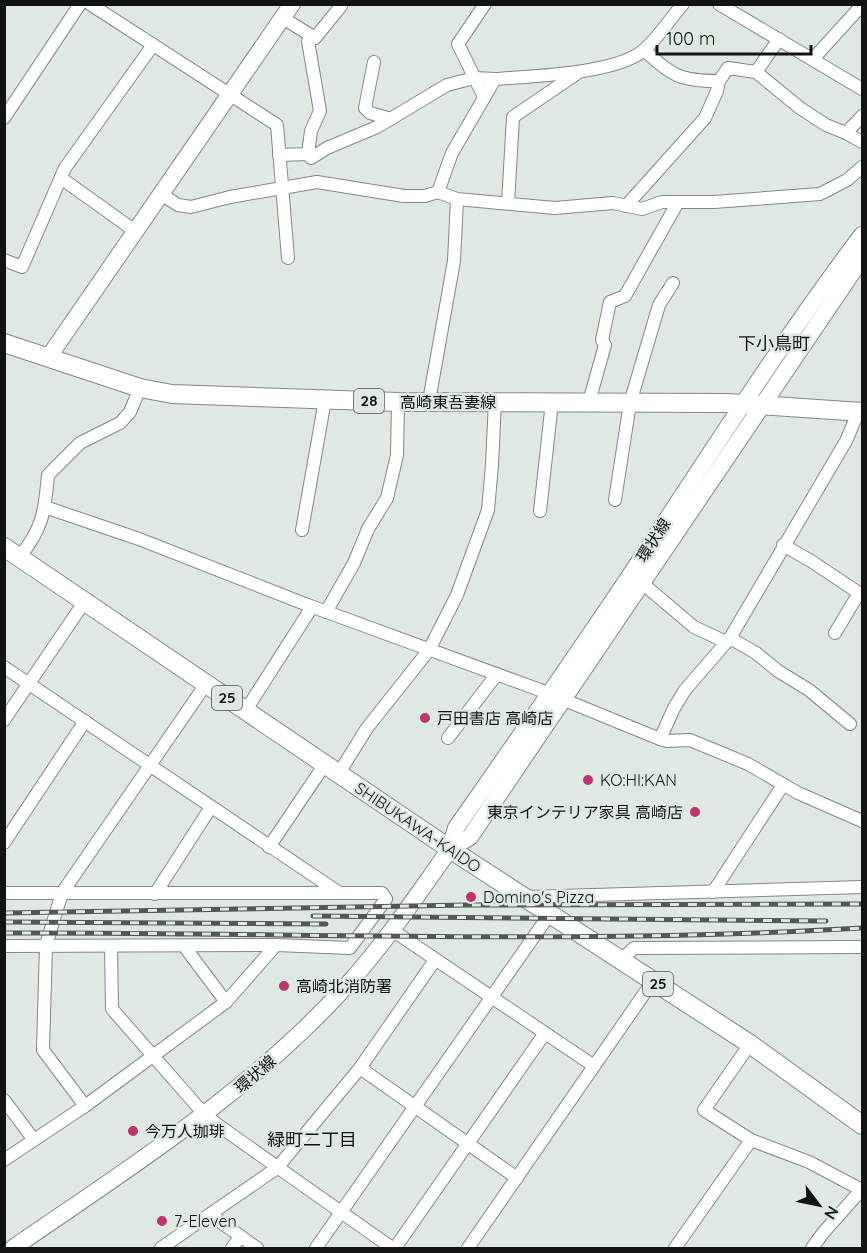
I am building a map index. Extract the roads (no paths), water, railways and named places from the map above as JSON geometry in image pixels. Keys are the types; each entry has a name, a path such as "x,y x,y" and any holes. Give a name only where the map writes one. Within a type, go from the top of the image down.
{"main road":[{"name":"高崎東吾妻線","path":"4,343 140,388 172,394 398,402 742,404 859,415"},
{"name":"SHIBUKAWA-KAIDO","path":"12,552 521,897 750,1044 862,1125"}],"street":[{"path":"4,118 80,4"},
{"path":"90,4 277,125 288,258"},
{"path":"279,155 308,154 311,158 327,148 377,127 447,85 474,78 495,79 580,72 632,58 644,50 683,4"},
{"path":"719,4 862,89"},
{"path":"484,5 458,44 484,97"},
{"path":"813,60 862,5"},
{"path":"48,358 288,11 315,38 341,6"},
{"path":"308,154 311,131 320,111 308,41 312,36"},
{"path":"756,72 779,39"},
{"path":"4,260 22,267 65,168 153,45"},
{"path":"644,50 669,72 692,81 719,81"},
{"path":"374,62 365,108 370,113 390,119"},
{"path":"626,206 705,118 719,81 728,68 756,72 800,108 826,125 862,142"},
{"path":"508,203 513,117 580,72"},
{"path":"438,192 452,153 495,79"},
{"path":"846,133 862,116"},
{"path":"161,194 178,205 191,207 317,182 404,196 425,196 438,192 457,199 555,208 613,203 642,209 662,202 714,202 820,194 847,180 862,167"},
{"path":"61,178 135,231"},
{"path":"429,401 454,261 457,199"},
{"path":"589,402 605,345 602,340 610,302 625,296 678,202"},
{"name":"環状線","path":"556,697 628,578 742,404 826,282 862,235"},
{"name":"環状線","path":"13,1248 206,1114 253,1077 324,1010 371,958 450,849 456,828 642,583 862,258"},
{"path":"615,500 630,403 659,305 673,282"},
{"path":"12,552 37,533 45,507 48,475 80,443 120,423 130,412 140,388"},
{"path":"302,530 325,400"},
{"path":"326,612 354,563 368,529 387,498 397,455 398,402"},
{"path":"269,847 429,650 457,595 488,510 495,402"},
{"path":"540,511 552,402"},
{"path":"660,739 685,690 728,640 846,441 859,415"},
{"path":"45,507 139,539 312,607 497,674 660,739 690,740 748,764 783,785 862,821"},
{"path":"783,545 859,593 835,633"},
{"path":"642,583 694,627 756,653 809,690 850,724"},
{"path":"4,720 85,601"},
{"path":"246,710 312,607"},
{"path":"4,667 339,893"},
{"path":"448,738 497,674"},
{"path":"85,1106 44,1050 46,945 62,893 206,684"},
{"path":"4,843 85,722"},
{"path":"713,892 783,785"},
{"path":"155,894 211,807"},
{"path":"521,897 862,887"},
{"path":"4,893 382,892 386,899 350,948 276,945 4,946"},
{"path":"316,1248 549,915"},
{"path":"392,930 594,1066"},
{"path":"4,1160 85,1106 226,1002 276,945"},
{"path":"111,946 112,1009 206,1114 277,1168 394,1248 545,1033"},
{"path":"184,946 226,1002"},
{"path":"620,961 634,948 862,947"},
{"path":"161,1248 277,1168 360,1068 435,960"},
{"path":"468,1248 653,981"},
{"path":"750,1044 704,1110 751,1140 808,1162 862,1190 812,1248"},
{"path":"360,1068 517,1178"},
{"path":"4,1100 34,1140"},
{"path":"675,1248 751,1140"},
{"path":"211,1215 257,1248"},
{"path":"232,1248 240,1237"}],"railway":[{"path":"4,913 468,905 862,904"},
{"path":"313,916 826,921"},
{"path":"4,922 326,924"},
{"path":"4,933 541,937 648,936 862,928"}],"place":[{"name":"戸田書店 高崎店","path":"425,718"},
{"name":"KO:HI:KAN","path":"588,780"},
{"name":"東京インテリア家具 高崎店","path":"695,812"},
{"name":"Domino's Pizza","path":"471,897"},
{"name":"高崎北消防署","path":"284,986"},
{"name":"今万人珈琲","path":"133,1131"},
{"name":"7-Eleven","path":"162,1221"}],"district":[{"name":"下小鳥町","path":"774,344"},
{"name":"緑町二丁目","path":"312,1140"}]}
